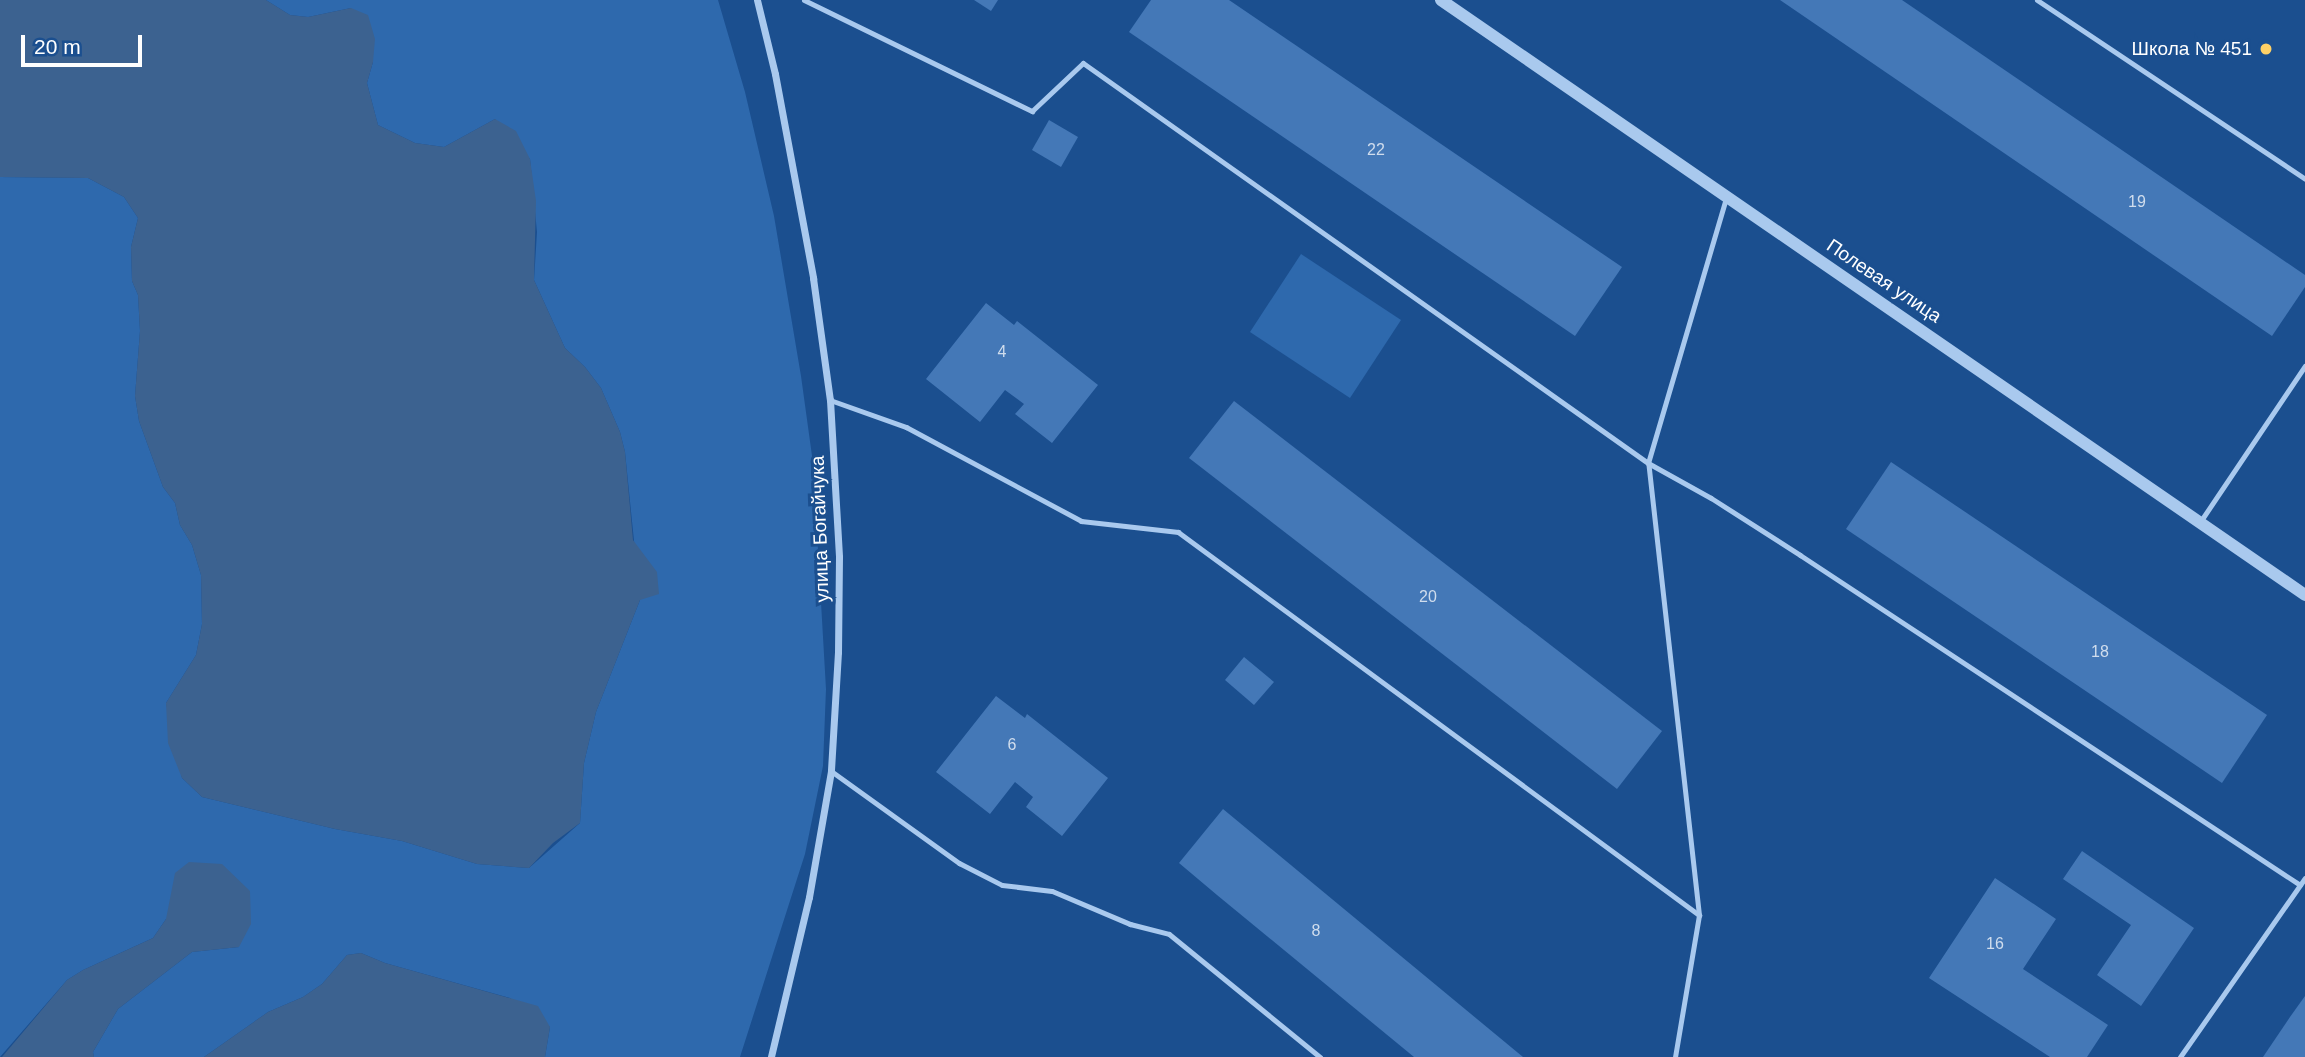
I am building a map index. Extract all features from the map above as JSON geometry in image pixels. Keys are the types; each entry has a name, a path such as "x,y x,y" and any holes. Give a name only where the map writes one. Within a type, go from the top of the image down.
{"street":[{"name":"улица Богайчука","path":"757,0 783,115 813,278 830,400 839,557 838,652 831,771 809,897 771,1057"},
{"name":"Полевая улица","path":"1441,0 2305,595"}],"lane":[{"path":"804,0 1032,111 1083,63 1648,463 1711,498 1778,541 2300,885"},
{"path":"2037,0 2305,179"},
{"path":"1675,1057 1699,915 1648,463 1727,197"},
{"path":"2200,522 2305,366"},
{"path":"830,400 906,426 1081,521 1178,532 1699,915"},
{"path":"831,771 959,863 1002,885 1052,891 1130,924 1169,934 1320,1057"},
{"path":"2180,1057 2305,878"}],"shaded area":[{"path":"0,0 266,0 290,15 308,17 351,8 368,15 375,39 373,62 367,83 378,125 415,143 444,147 495,119 516,131 530,159 536,201 534,280 565,348 585,367 601,388 620,432 625,452 633,540 657,572 659,594 640,600 596,712 584,763 580,823 553,843 529,868 477,864 402,841 335,829 202,797 182,778 168,743 166,703 196,655 202,624 201,575 192,545 180,525 175,503 163,487 139,421 135,396 140,331 138,295 132,281 131,247 138,218 124,197 88,178 0,177"},
{"path":"266,0 718,0 745,92 774,216 801,376 813,463 826,689 823,766 805,854 740,1057 545,1057 550,1027 510,998 385,963 361,953 347,955 322,984 303,997 268,1012 204,1057 94,1057 93,1052 118,1009 192,952 239,947 166,919 153,938 67,980 0,1057 0,177 88,178 124,197 138,218 131,247 132,281 138,295 140,331 135,396 139,421 163,487 175,503 180,525 192,545 201,575 202,624 196,655 166,703 182,778 202,797 335,829 402,841 477,864 529,868 580,823 584,763 596,712 640,600 625,452 620,432 601,388 585,367 565,348 534,280 537,232 530,159 495,119 444,147 415,143 378,125 367,83 373,62 351,8 308,17 290,15"},
{"path":"1301,254 1401,320 1350,398 1250,332"},
{"path":"189,862 222,864 250,891 251,924 239,947 192,952 118,1009 93,1052 94,1057 2,1057 67,980 153,938 166,919 175,873"},
{"path":"361,953 385,963 538,1006 550,1027 545,1057 204,1057 268,1012 303,997 322,984 347,955"}],"building":[{"path":"974,0 998,0 991,11"},
{"path":"1151,0 1229,0 1622,267 1575,336 1129,32"},
{"path":"1780,0 1902,0 2305,275 2305,287 2272,336"},
{"path":"1049,120 1078,137 1061,167 1032,150"},
{"path":"986,303 1014,325 1017,321 1098,385 1052,443 1015,414 1024,404 1005,390 980,422 926,379"},
{"path":"1234,401 1662,731 1617,789 1189,458"},
{"path":"1891,462 2267,715 2222,783 1846,529"},
{"path":"1244,657 1274,682 1254,705 1225,680"},
{"path":"996,696 1025,718 1027,714 1108,778 1062,836 1026,807 1033,797 1015,782 990,814 936,772"},
{"path":"1223,809 1523,1057 1414,1057 1217,895 1179,863"},
{"path":"2082,851 2194,928 2141,1006 2097,975 2131,925 2063,879"},
{"path":"1995,878 2056,919 2023,969 2108,1025 2087,1057 2050,1057 1929,978"},
{"path":"2305,996 2305,1057 2263,1057 2290,1017"}],"place":[{"name":"Школа № 451","path":"2266,49"}]}
